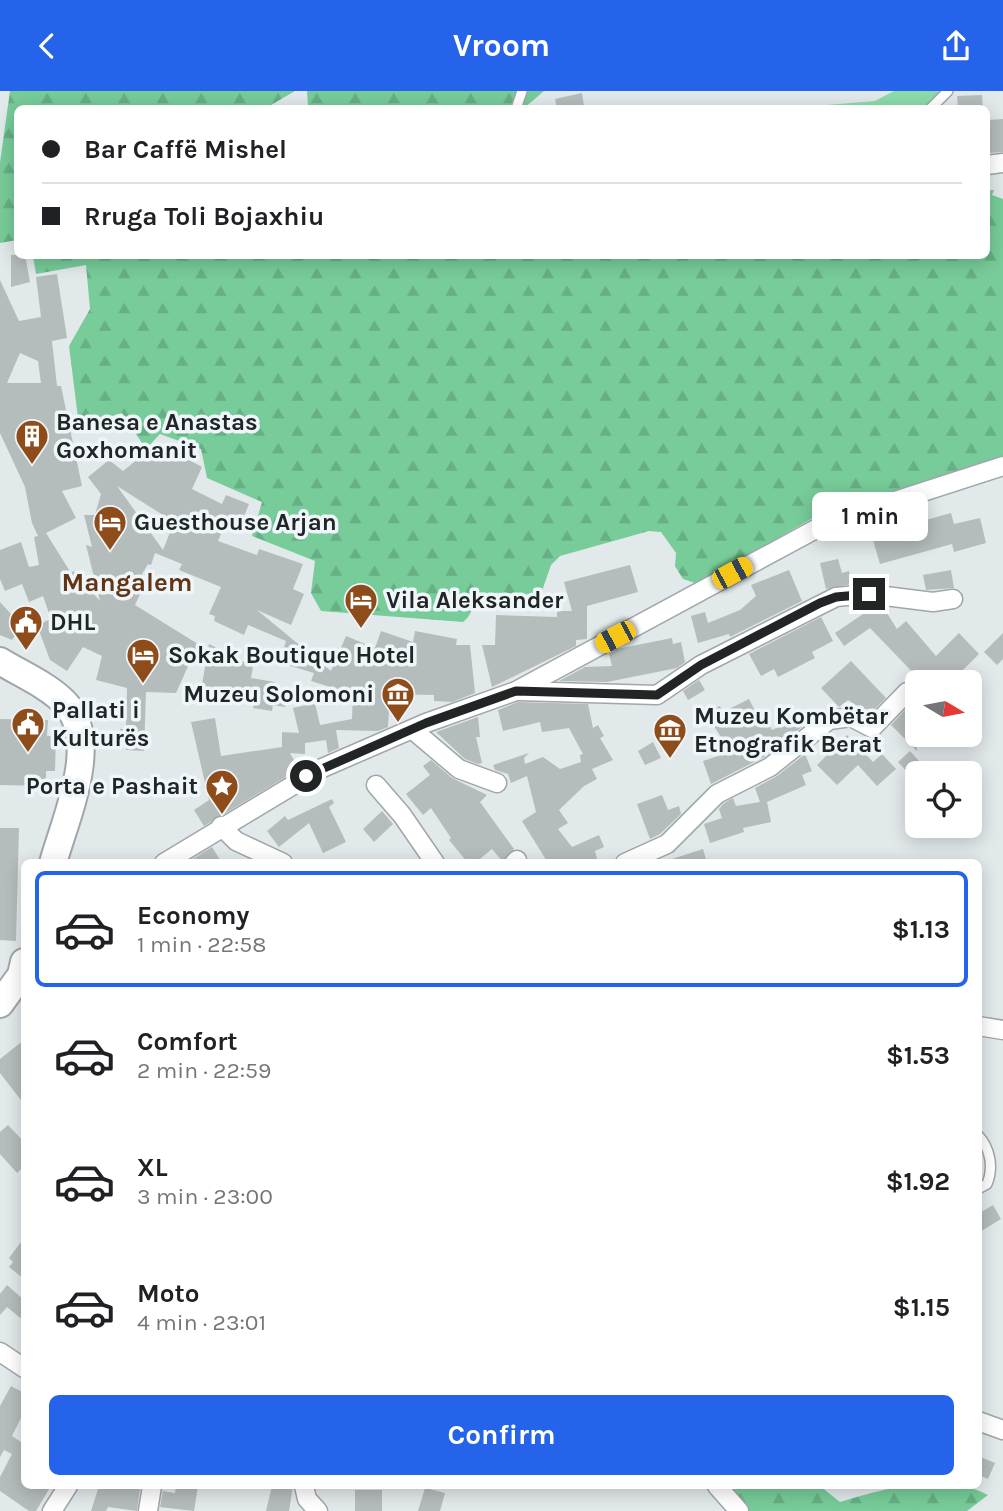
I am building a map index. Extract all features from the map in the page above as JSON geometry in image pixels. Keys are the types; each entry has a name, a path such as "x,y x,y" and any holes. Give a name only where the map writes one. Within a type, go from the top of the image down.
{"main road":[{"path":"0,661 59,697 79,726 82,743 79,767 54,859"},
{"path":"0,1004 21,975"}],"street":[{"path":"170,859 320,769 516,691 827,523 1003,466"},
{"path":"516,691 657,695 710,660 836,597 869,594 933,602 953,599"},
{"path":"634,859 667,844 717,794 770,767 829,720 851,716 872,728 905,694"},
{"path":"413,730 459,768 497,783"},
{"path":"376,786 402,815 433,859"},
{"path":"221,827 236,841 275,859"},
{"path":"982,1027 1003,1030"},
{"path":"0,1352 21,1366"},
{"path":"982,1422 1003,1430"},
{"path":"52,1511 66,1489"},
{"path":"149,1511 152,1489"},
{"path":"305,1489 307,1499 318,1511"},
{"path":"720,1489 739,1511"}],"lane":[{"path":"934,105 948,91"},
{"path":"982,1141 988,1150 990,1173 987,1184 982,1187"}],"green space":[{"path":"10,91 295,91 271,105 14,105 14,241 0,243 0,162"},
{"path":"307,91 544,91 528,105 308,105"},
{"path":"894,91 940,91 927,105 827,105 875,101"},
{"path":"994,190 992,195 1003,199 1003,461 865,499 811,519 698,584 683,579 675,566 676,553 661,532 649,531 560,556 551,565 542,591 482,596 463,622 321,611 311,593 315,561 252,536 262,502 207,478 201,449 160,434 146,449 122,413 79,426 69,346 90,309 86,265 36,274 34,259 990,259 990,191"},
{"path":"726,1489 824,1489 840,1502 890,1489 974,1489 988,1495 967,1511 745,1511"}],"building":[{"path":"582,93 584,105 556,105 555,99"},
{"path":"982,95 983,105 958,105 957,96"},
{"path":"1003,119 1003,152 990,153 990,120"},
{"path":"11,255 14,255 14,259 26,259 30,282 11,287"},
{"path":"57,274 67,338 52,341 57,386 61,386 82,486 62,491 76,518 46,533 71,573 74,571 100,601 86,545 92,547 84,515 95,515 101,494 88,477 109,460 123,471 158,443 202,467 192,489 222,504 226,495 249,504 242,521 229,515 218,541 257,555 259,549 303,564 293,589 304,594 291,625 257,610 331,671 346,636 375,648 381,631 413,642 415,631 457,639 456,645 470,645 475,693 452,702 434,701 434,695 390,694 388,727 378,731 336,730 339,748 328,753 326,740 305,743 305,754 290,753 299,769 204,826 194,810 209,800 191,722 215,718 221,756 282,747 282,732 299,733 293,708 315,703 320,725 352,719 353,694 311,681 314,673 287,665 290,656 282,654 286,641 248,625 244,635 214,621 215,616 209,614 221,587 179,570 182,564 155,553 151,565 148,564 138,581 144,586 135,605 198,644 176,693 146,692 144,751 126,750 126,741 120,740 120,729 126,729 127,688 96,680 102,656 83,647 67,671 50,660 37,625 51,619 43,596 29,602 22,584 5,591 0,579 0,550 21,542 29,567 39,565 34,537 38,536 32,523 25,487 0,433 0,280 19,321 41,317 36,277","holes":["20,353 38,361 41,383 7,383","117,486 174,522 163,550"]},
{"path":"951,513 954,524 980,518 986,543 954,552 952,544 880,564 870,530 907,520 908,525"},
{"path":"838,559 842,573 849,571 852,584 826,589 820,563"},
{"path":"630,565 638,592 587,606 587,639 576,640 576,646 492,687 482,645 495,645 496,615 557,617 557,611 572,611 564,582"},
{"path":"789,570 802,601 730,637 729,634 698,643 691,616 705,612 708,623 740,610 756,596 751,585"},
{"path":"951,570 954,588 926,590 923,575"},
{"path":"0,602 22,626 12,640 0,635"},
{"path":"875,606 883,607 897,629 906,621 936,656 959,633 979,654 963,670 910,670 870,628 844,646 835,633"},
{"path":"821,617 833,641 812,652 815,658 778,677 774,669 761,676 749,654"},
{"path":"1003,633 1003,659 997,665 984,652"},
{"path":"672,638 673,644 681,642 685,662 677,668 607,682 559,681 585,667 612,666 609,654 617,649"},
{"path":"209,644 253,667 251,678 275,682 273,693 287,695 285,707 273,705 272,711 253,708 255,701 219,695 217,705 199,702"},
{"path":"851,661 886,698 870,714 848,700 839,707 821,688"},
{"path":"699,680 705,690 688,700 683,691"},
{"path":"749,699 763,727 769,724 772,730 797,718 802,727 764,757 711,784 703,761 730,752 706,713 720,706 723,712"},
{"path":"518,702 588,704 593,728 598,725 604,736 600,738 613,760 592,769 597,779 584,786 559,810 568,823 558,829 572,847 599,835 604,847 595,851 597,859 546,859 522,821 536,812 527,776 511,783 508,774 495,770 493,765 529,753 524,758 525,764 543,757 560,769 581,762 580,755 583,754 569,728 542,732 540,722 503,731 498,710"},
{"path":"905,710 905,739 891,725"},
{"path":"478,717 480,737 476,737 482,763 478,764 465,759 436,732"},
{"name":"Pallati i Kulturës","path":"0,719 48,720 47,736 56,736 55,771 46,771 46,786 0,785"},
{"path":"847,735 873,762 882,754 896,769 877,786 858,765 837,785 817,765"},
{"path":"653,742 661,758 645,765 638,751"},
{"path":"910,751 919,761 905,761 905,770 898,762"},
{"path":"805,754 812,771 802,775 806,785 767,802 771,822 743,828 744,832 710,843 704,824 722,818 719,809 724,803 733,798 736,806 760,802 755,788 777,776"},
{"path":"431,760 452,778 487,795 480,802 514,849 506,859 500,859 492,849 480,859 465,859 449,840 451,838 431,808 423,815 406,794 430,775 423,766"},
{"path":"662,795 668,810 679,806 681,814 660,834 650,839 637,804"},
{"path":"332,799 334,803 329,807 346,842 323,853 309,823 279,847 267,831 285,816 288,820"},
{"path":"382,811 393,824 374,842 363,829"},
{"path":"0,828 19,828 16,941 0,940"},
{"path":"212,847 220,859 193,859"},
{"path":"703,849 706,859 672,859"},
{"path":"21,1042 21,1100 0,1073 0,1059"},
{"path":"8,1125 21,1139 21,1169 17,1173 0,1154 0,1132"},
{"path":"993,1205 1001,1219 982,1231 982,1212"},
{"path":"21,1242 21,1277 9,1267 13,1262 9,1258"},
{"path":"7,1285 21,1297 21,1319 7,1307 0,1315 0,1294"},
{"path":"11,1386 21,1391 21,1418 12,1436 21,1442 21,1489 49,1489 36,1511 29,1511 0,1491 0,1477 12,1454 4,1450 0,1457 0,1406"},
{"path":"982,1458 995,1463 988,1479 982,1477"},
{"path":"98,1489 140,1489 137,1511 108,1507 106,1511 91,1511"},
{"path":"176,1489 198,1489 194,1511 160,1507 163,1491 175,1493"},
{"path":"271,1489 293,1489 289,1511 266,1511"},
{"path":"425,1489 445,1493 440,1511 418,1511"},
{"path":"355,1490 382,1490 382,1511 355,1511"}],"place":[{"name":"Banesa e Anastas Goxhomanit","path":"32,466"},
{"name":"Guesthouse Arjan","path":"110,552"},
{"name":"Vila Aleksander","path":"361,630"},
{"name":"DHL","path":"26,652"},
{"name":"Sokak Boutique Hotel","path":"143,685"},
{"name":"Muzeu Solomoni","path":"398,724"},
{"name":"Pallati i Kulturës","path":"28,754"},
{"name":"Muzeu Kombëtar Etnografik Berat","path":"670,760"},
{"name":"Porta e Pashait","path":"222,816"}],"district":[{"name":"Mangalem","path":"127,582"}],"route":[{"path":"306,776 426,723 516,691 657,695 701,665 820,603 836,597 869,594"}]}
